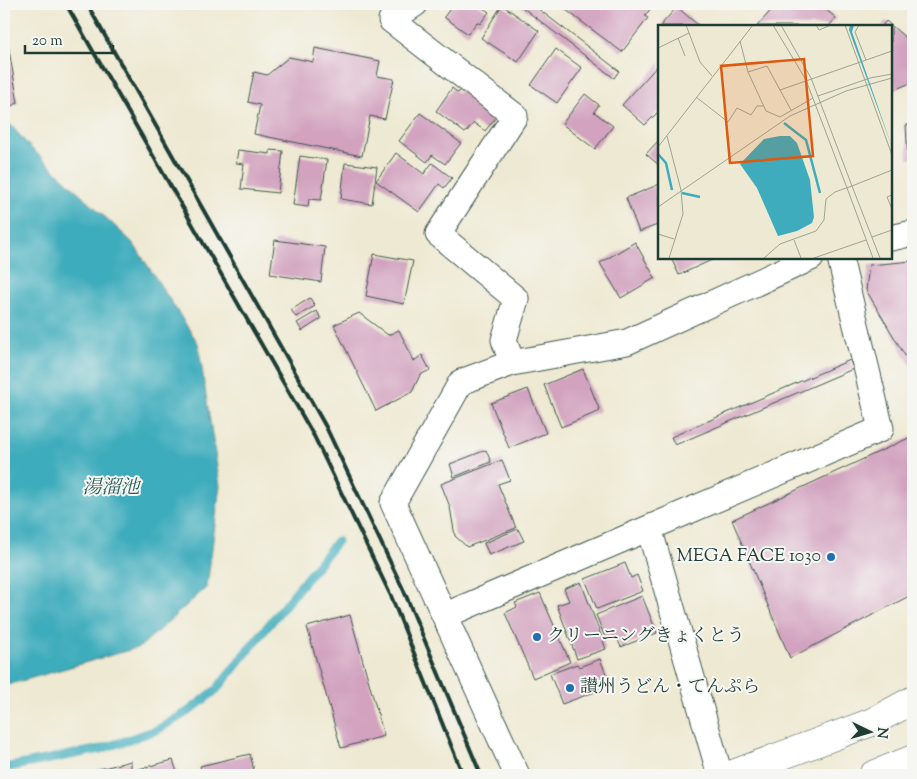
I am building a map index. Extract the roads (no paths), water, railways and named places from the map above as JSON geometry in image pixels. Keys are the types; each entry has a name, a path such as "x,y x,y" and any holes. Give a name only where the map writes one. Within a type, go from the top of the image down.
{"street":[{"path":"415,4 391,20 515,116 438,234 516,299 504,340 512,363"},
{"path":"892,238 913,233"},
{"path":"517,775 446,614 393,503 461,382 512,363 628,342 809,259"},
{"path":"446,614 881,429 840,259"},
{"path":"649,528 720,775"},
{"path":"730,775 872,722 913,700"},
{"path":"873,775 913,759"}],"water":[{"name":"湯溜池","path":"4,117 29,146 133,243 198,343 220,486 207,587 140,647 4,686"}],"waterway":[{"path":"4,768 101,749 157,730 189,711 216,690 337,541"}],"railway":[{"path":"66,4 314,436 391,596 463,775"},
{"path":"87,4 326,427 404,591 481,775"}],"place":[{"name":"MEGA FACE 1030","path":"831,557"},
{"name":"クリーニングきょくとう","path":"537,637"},
{"name":"讃州うどん・てんぷら","path":"570,688"}]}
